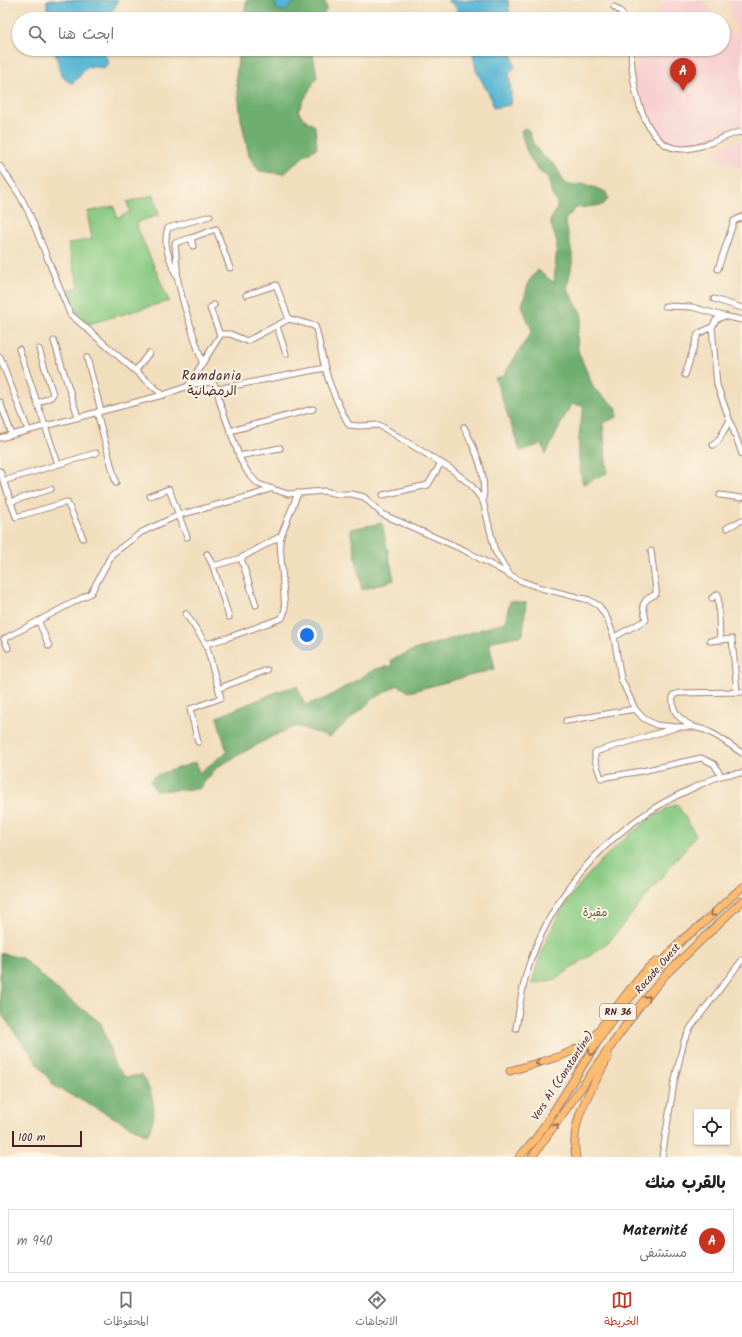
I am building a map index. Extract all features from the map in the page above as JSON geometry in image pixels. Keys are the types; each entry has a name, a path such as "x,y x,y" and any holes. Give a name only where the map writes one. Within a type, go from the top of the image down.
{"highway":[{"name":"Vers A1 (Constantine)","path":"519,1157 534,1141 605,1030 625,1003 671,952 742,887"},
{"name":"Rocade Ouest","path":"532,1157 620,1034 666,974 742,902"},
{"path":"510,1070 561,1056 589,1042 612,1011 645,972 671,952"},
{"path":"576,1157 574,1136 576,1123 620,1034"}],"street":[{"path":"614,7 621,12"},
{"path":"631,56 634,88 650,127 662,143 672,148 690,149 739,132 742,133"},
{"path":"0,166 19,194 30,215 70,314 93,336 136,370 163,395"},
{"path":"202,362 167,249 165,236 168,228 210,216"},
{"path":"718,269 734,221 742,217"},
{"path":"178,281 175,243 216,229 230,268"},
{"path":"191,238 193,246"},
{"path":"246,295 276,285 289,319"},
{"path":"714,299 742,308"},
{"path":"214,305 210,308 220,335"},
{"path":"666,306 692,307 742,320"},
{"path":"685,374 698,334 712,327 716,320 724,316"},
{"path":"187,386 220,335 226,332 247,341 289,319 314,326 320,340 325,368 336,402 349,425 378,425 441,463 470,484 483,501"},
{"path":"276,326 286,354"},
{"path":"712,327 717,385 729,422 742,454"},
{"path":"54,341 78,417"},
{"path":"19,349 58,464"},
{"path":"38,403 51,397 53,394 39,349"},
{"path":"136,370 149,353"},
{"path":"0,357 28,430"},
{"path":"87,358 116,483"},
{"path":"217,389 325,368"},
{"path":"0,438 163,395 187,386 211,381 217,389 239,456 248,474 258,484 288,494 324,491 352,494 364,498 382,514 464,550 511,576 541,588 589,600 595,603 603,612 614,637 621,679 634,709 649,722 677,728"},
{"path":"0,402 12,434"},
{"path":"230,431 313,409"},
{"path":"713,445 718,441 729,422"},
{"path":"464,426 475,449 484,477 483,501 495,551 511,576"},
{"path":"239,456 280,448"},
{"path":"3,481 96,453"},
{"path":"384,495 428,485 441,463"},
{"path":"0,471 16,517 67,502 83,538"},
{"path":"150,496 168,488 187,537"},
{"path":"10,502 51,489"},
{"path":"8,648 4,639 39,622 91,592 112,554 142,532 179,515 251,496 270,489"},
{"path":"206,644 282,618 284,610 281,536 298,493"},
{"path":"720,495 742,498"},
{"path":"727,528 742,520"},
{"path":"213,566 242,558 281,536"},
{"path":"614,637 644,622 646,618 643,605 647,599 656,594 651,551"},
{"path":"207,554 213,566 229,617"},
{"path":"242,558 256,605"},
{"path":"712,598 718,594 720,640"},
{"path":"186,614 206,644 220,688 221,698 190,709 198,742"},
{"path":"39,622 49,646"},
{"path":"710,641 732,639 739,692 679,693 673,695 672,703 679,719 717,736 742,753"},
{"path":"220,688 267,670"},
{"path":"566,721 634,709"},
{"path":"694,727 677,728 595,752 595,760 601,778 701,758 714,764 721,776"},
{"path":"516,1028 529,963 548,920 561,897 574,880 617,835 637,820 676,796 721,776 742,773"},
{"path":"662,1157 674,1083 684,1040 691,1027 742,960"}],"shaded area":[{"path":"665,0 702,0 713,12 658,12"},
{"path":"724,0 742,0 742,125 688,148 673,146 658,136 652,128 633,78 641,56 730,56 730,32 734,37 737,37 736,27 730,16 732,8"},
{"path":"742,140 742,168 724,161 720,162 716,151 720,150 719,147"}],"green space":[{"path":"247,0 274,0 277,10 294,3 296,0 324,0 327,9 325,12 244,12"},
{"path":"238,56 313,56 317,76 298,111 304,119 315,126 317,148 306,154 284,174 259,171 249,156 241,119 236,77"},
{"path":"525,128 529,131 533,143 542,156 555,165 566,185 586,184 606,192 608,199 603,205 576,208 565,220 573,259 567,288 581,313 582,319 577,335 578,351 594,389 617,408 617,417 603,423 607,473 583,484 579,464 579,445 580,426 584,406 571,404 546,454 542,444 520,451 495,378 503,376 532,331 522,306 529,281 538,270 554,283 557,243 550,221 557,209 557,202 552,195 548,178 533,163 527,151 521,131"},
{"path":"154,195 159,215 137,222 138,229 169,301 88,324 73,308 66,291 79,287 68,244 92,239 87,212 114,206 117,218 130,212 127,202"},
{"path":"382,523 394,580 362,590 350,529"},
{"path":"510,601 526,603 523,635 489,642 495,669 409,692 398,685 373,699 330,737 296,726 275,735 217,767 199,789 156,791 150,781 154,776 196,762 199,773 227,752 217,717 279,691 297,686 305,705 326,698 375,669 392,666 391,660 411,651 505,622"},
{"name":"مقبرة","path":"677,804 696,835 609,942 556,979 532,984 538,962 551,930 568,900 578,887 603,859 632,832 662,811"},
{"path":"0,953 22,958 62,994 101,1023 115,1066 126,1077 142,1075 150,1090 154,1105 154,1112 151,1127 147,1135 54,1086 0,1012"}],"water":[{"path":"47,0 118,0 112,12 47,12"},
{"path":"274,0 296,0 286,11 277,10"},
{"path":"447,0 508,0 509,12 458,12 456,7"},
{"path":"56,56 106,56 109,63 104,68 89,66 72,83 62,77"},
{"path":"473,56 513,56 515,67 509,73 511,95 510,105 493,108 492,100 476,70"}],"place":[{"name":"Maternité","path":"683,91"}],"district":[{"name":"Ramdania الرمضانية","path":"212,384"}]}
